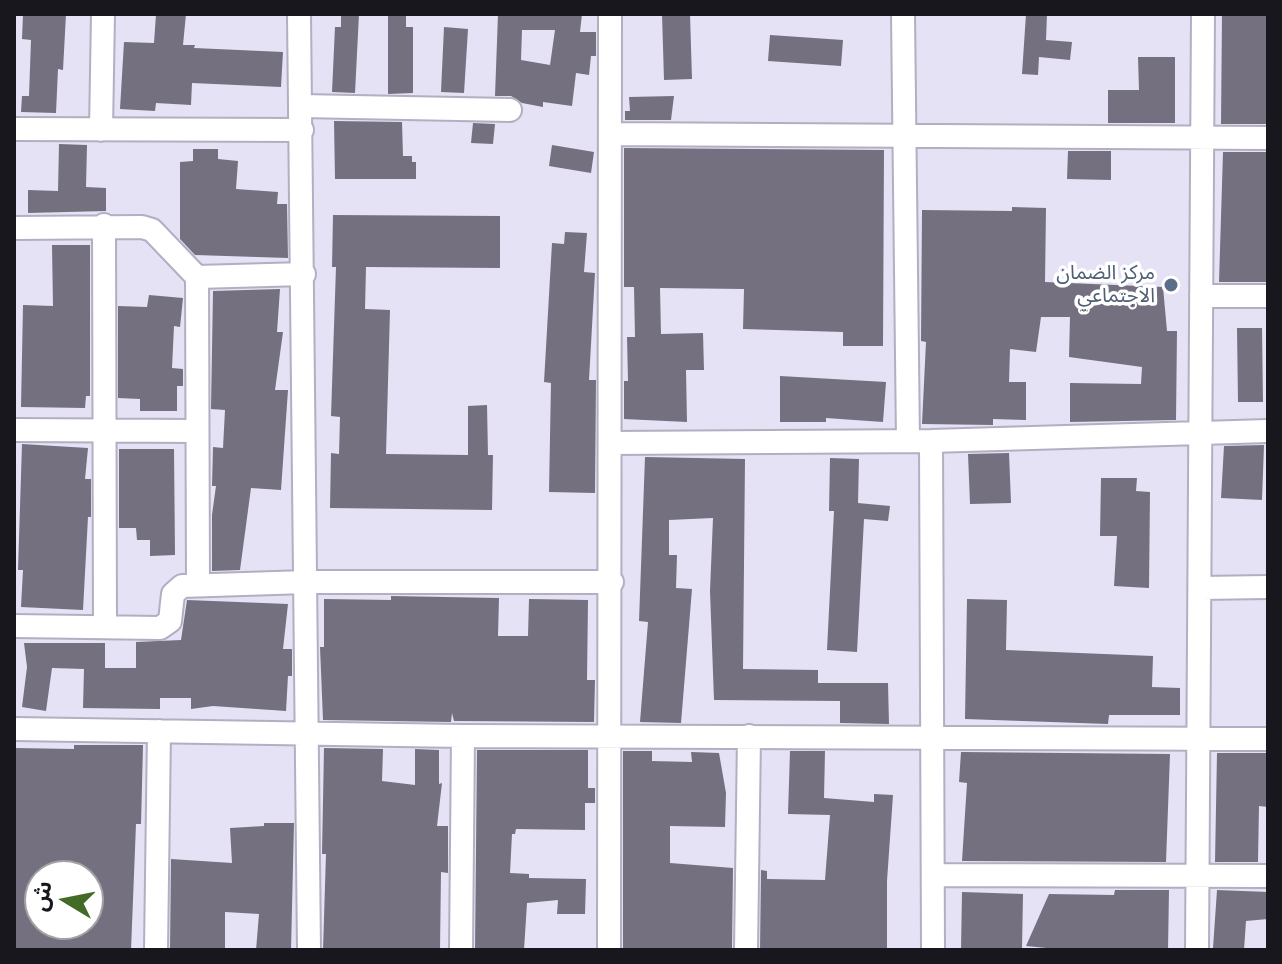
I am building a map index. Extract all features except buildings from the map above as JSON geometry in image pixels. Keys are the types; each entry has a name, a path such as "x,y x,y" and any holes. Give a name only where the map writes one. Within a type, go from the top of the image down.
{"street":[{"path":"101,130 103,14"},
{"path":"299,14 309,950"},
{"path":"609,950 612,582 610,14"},
{"path":"903,14 903,135 920,441 931,736 933,950"},
{"path":"1197,950 1203,14"},
{"path":"301,106 510,110"},
{"path":"14,129 302,130"},
{"path":"610,134 1268,138"},
{"path":"14,228 104,225 152,230 197,277 198,585"},
{"path":"104,225 102,431 105,627"},
{"path":"197,277 304,274"},
{"path":"1201,296 1268,296"},
{"path":"14,430 197,431"},
{"path":"611,443 920,441 1268,431"},
{"path":"14,626 166,626 170,621 175,590 198,585 612,582"},
{"path":"1200,588 1268,587"},
{"path":"14,729 463,736 1268,739"},
{"path":"156,950 159,731"},
{"path":"461,950 463,736"},
{"path":"746,950 749,736"},
{"path":"933,875 1268,876"}],"place":[{"name":"مركز الضمان الاجتماعي","path":"1171,285"}]}
